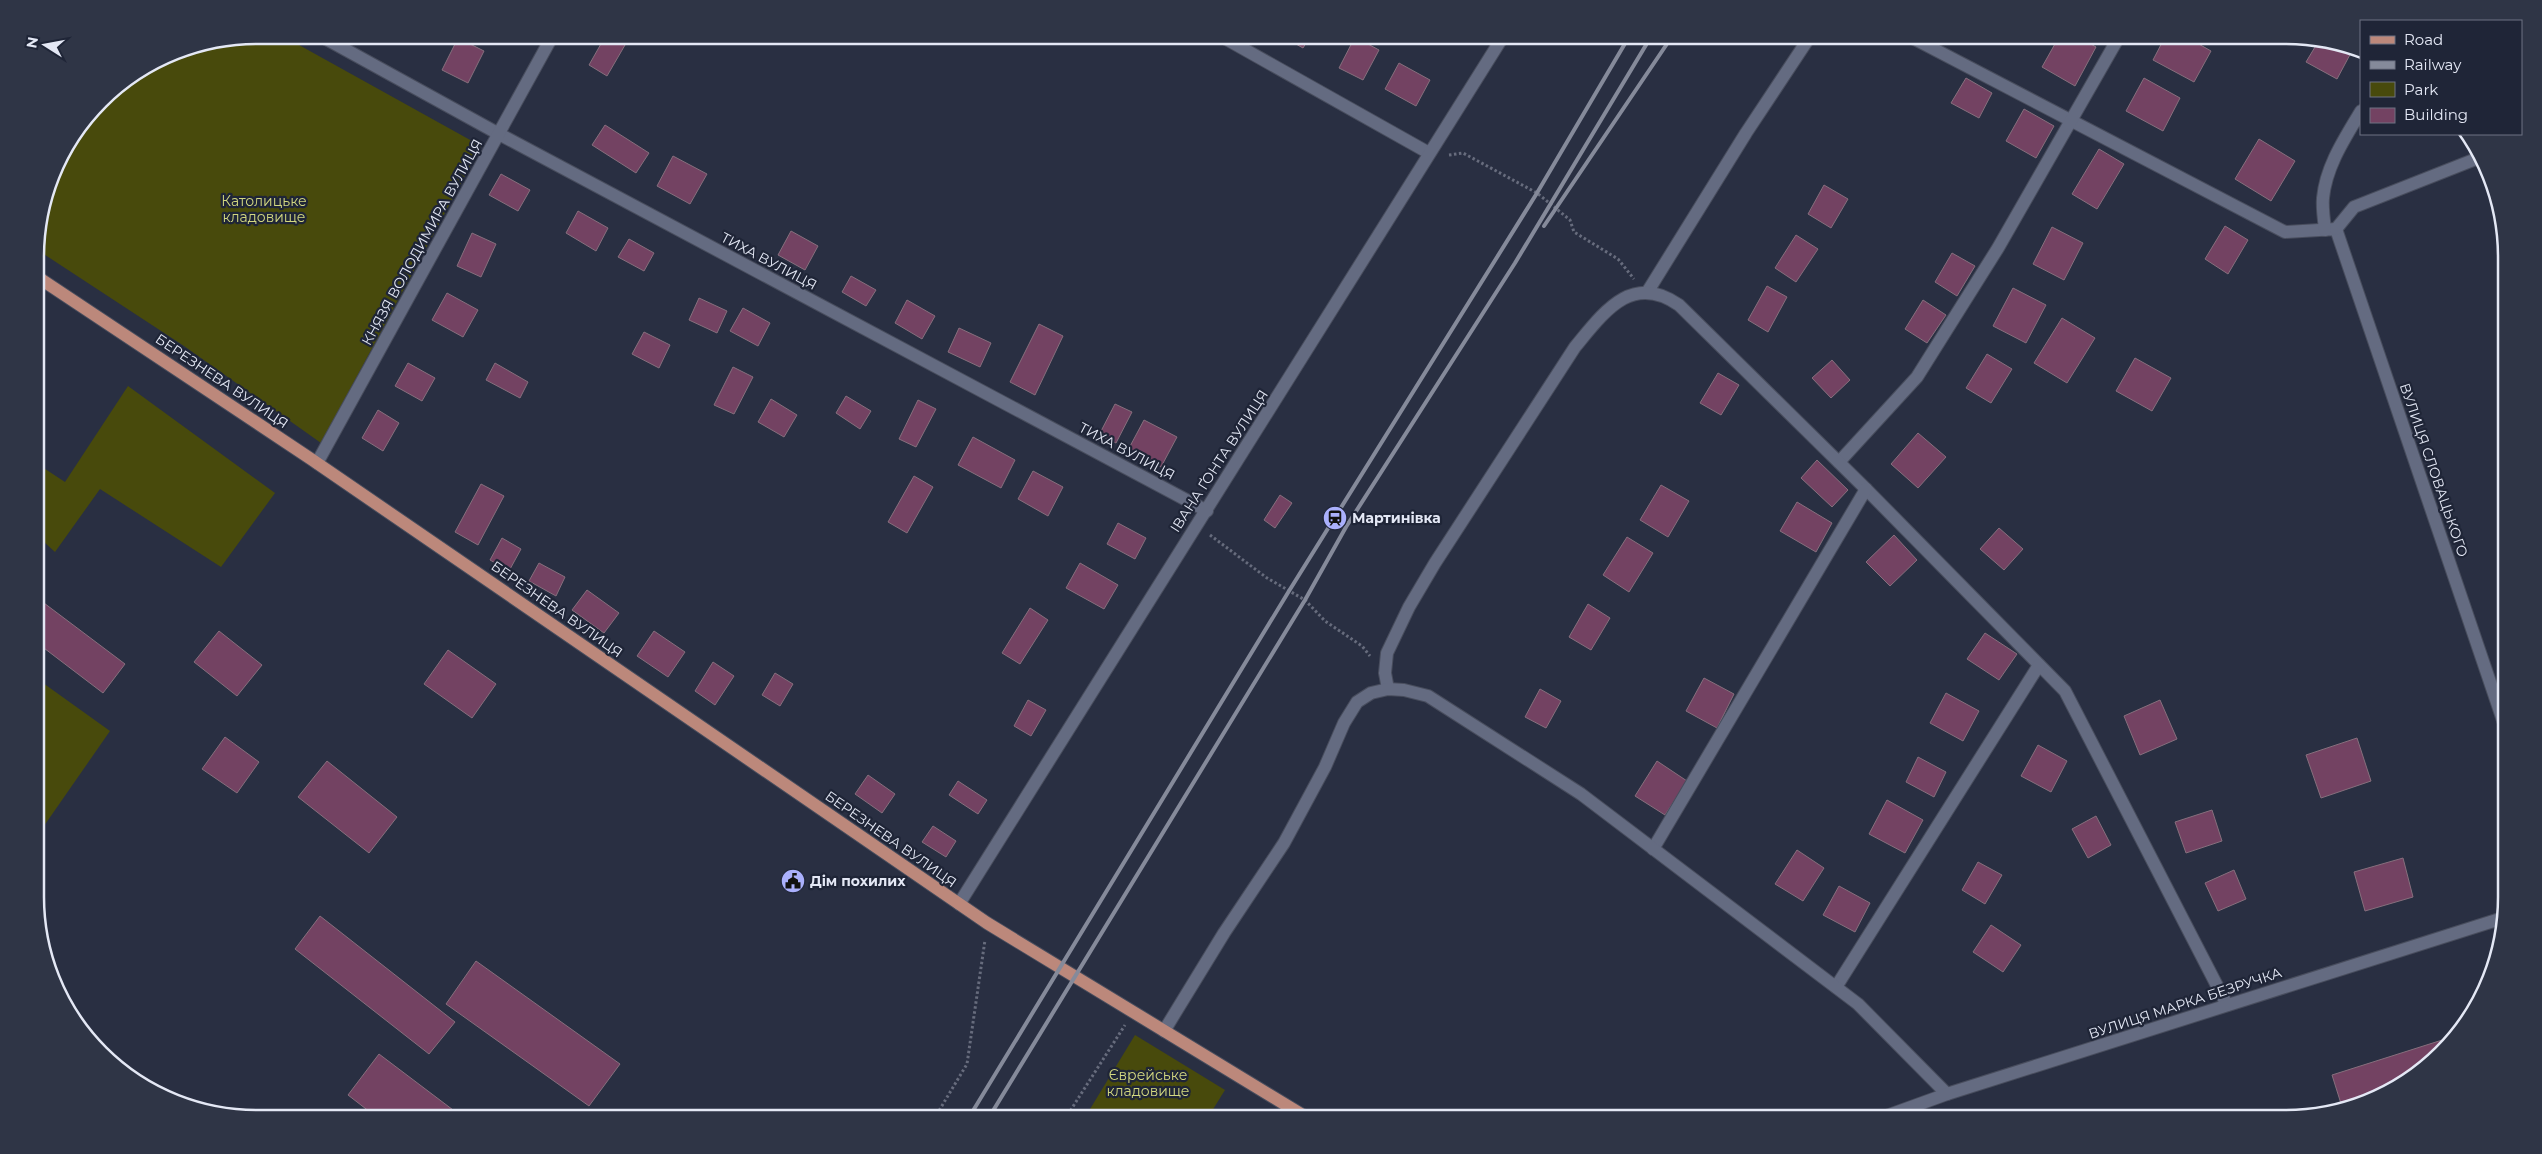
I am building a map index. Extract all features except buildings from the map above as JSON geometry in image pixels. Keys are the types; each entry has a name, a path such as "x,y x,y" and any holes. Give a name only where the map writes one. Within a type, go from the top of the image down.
{"main road":[{"name":"БЕРЕЗНЕВА ВУЛИЦЯ","path":"44,281 317,463 987,923 1075,974 1134,1012"},
{"path":"1134,1012 1294,1110"}],"street":[{"name":"ТИХА ВУЛИЦЯ","path":"335,44 499,134 1207,511"},
{"name":"КНЯЗЯ ВОЛОДИМИРА ВУЛИЦЯ","path":"317,463 548,44"},
{"path":"1235,44 1429,153"},
{"name":"ІВАНА ҐОНТА ВУЛИЦЯ","path":"959,904 1194,526 1207,511 1498,44"},
{"path":"1648,291 1746,133 1805,44"},
{"path":"1924,44 2285,232 2330,229 2354,207 2474,159"},
{"path":"1839,462 1917,378 1998,248 2115,44"},
{"name":"ВУЛИЦЯ СЛОВАЦЬКОГО","path":"2360,113 2340,146 2328,173 2323,198 2330,229 2498,709"},
{"path":"1388,689 1385,673 1387,653 1409,607 1575,347 1600,317 1630,294 1648,291 1665,295 1679,304 1839,462 2065,691 2227,1005"},
{"path":"1653,849 1866,489"},
{"path":"1836,986 2039,664"},
{"path":"1164,1031 1284,843 1326,767 1344,723 1357,702 1371,693 1388,689 1404,690 1428,696 1581,794 1858,1004 1947,1094"},
{"name":"ВУЛИЦЯ МАРКА БЕЗРУЧКА","path":"1903,1110 1947,1094 2497,920"}],"path":[{"path":"1429,153 1444,156 1463,152 1537,193 1570,220 1574,232 1618,259 1648,291"},
{"path":"1194,526 1228,547 1267,578 1304,600 1325,620 1362,646 1385,673"},
{"path":"939,1110 967,1064 987,923"},
{"path":"1071,1110 1134,1012"}],"green space":[{"name":"Католицьке кладовище","path":"243,44 297,44 481,146 321,443 184,346 44,254 51,202 60,175 72,150 106,106 150,72 188,55 215,48"},
{"path":"128,386 275,493 221,567 100,489 55,552 44,542 44,468 65,482"},
{"path":"44,684 110,731 44,826"},
{"name":"Єврейське кладовище","path":"1135,1035 1225,1090 1213,1110 1089,1110"}],"railway":[{"path":"973,1110 1289,591 1537,193 1625,44"},
{"path":"993,1110 1305,600 1346,527 1515,263 1647,44"},
{"path":"1544,226 1667,44"}],"place":[{"name":"Мартинівка","path":"1335,518"},
{"name":"Дiм похилих","path":"793,881"}]}
